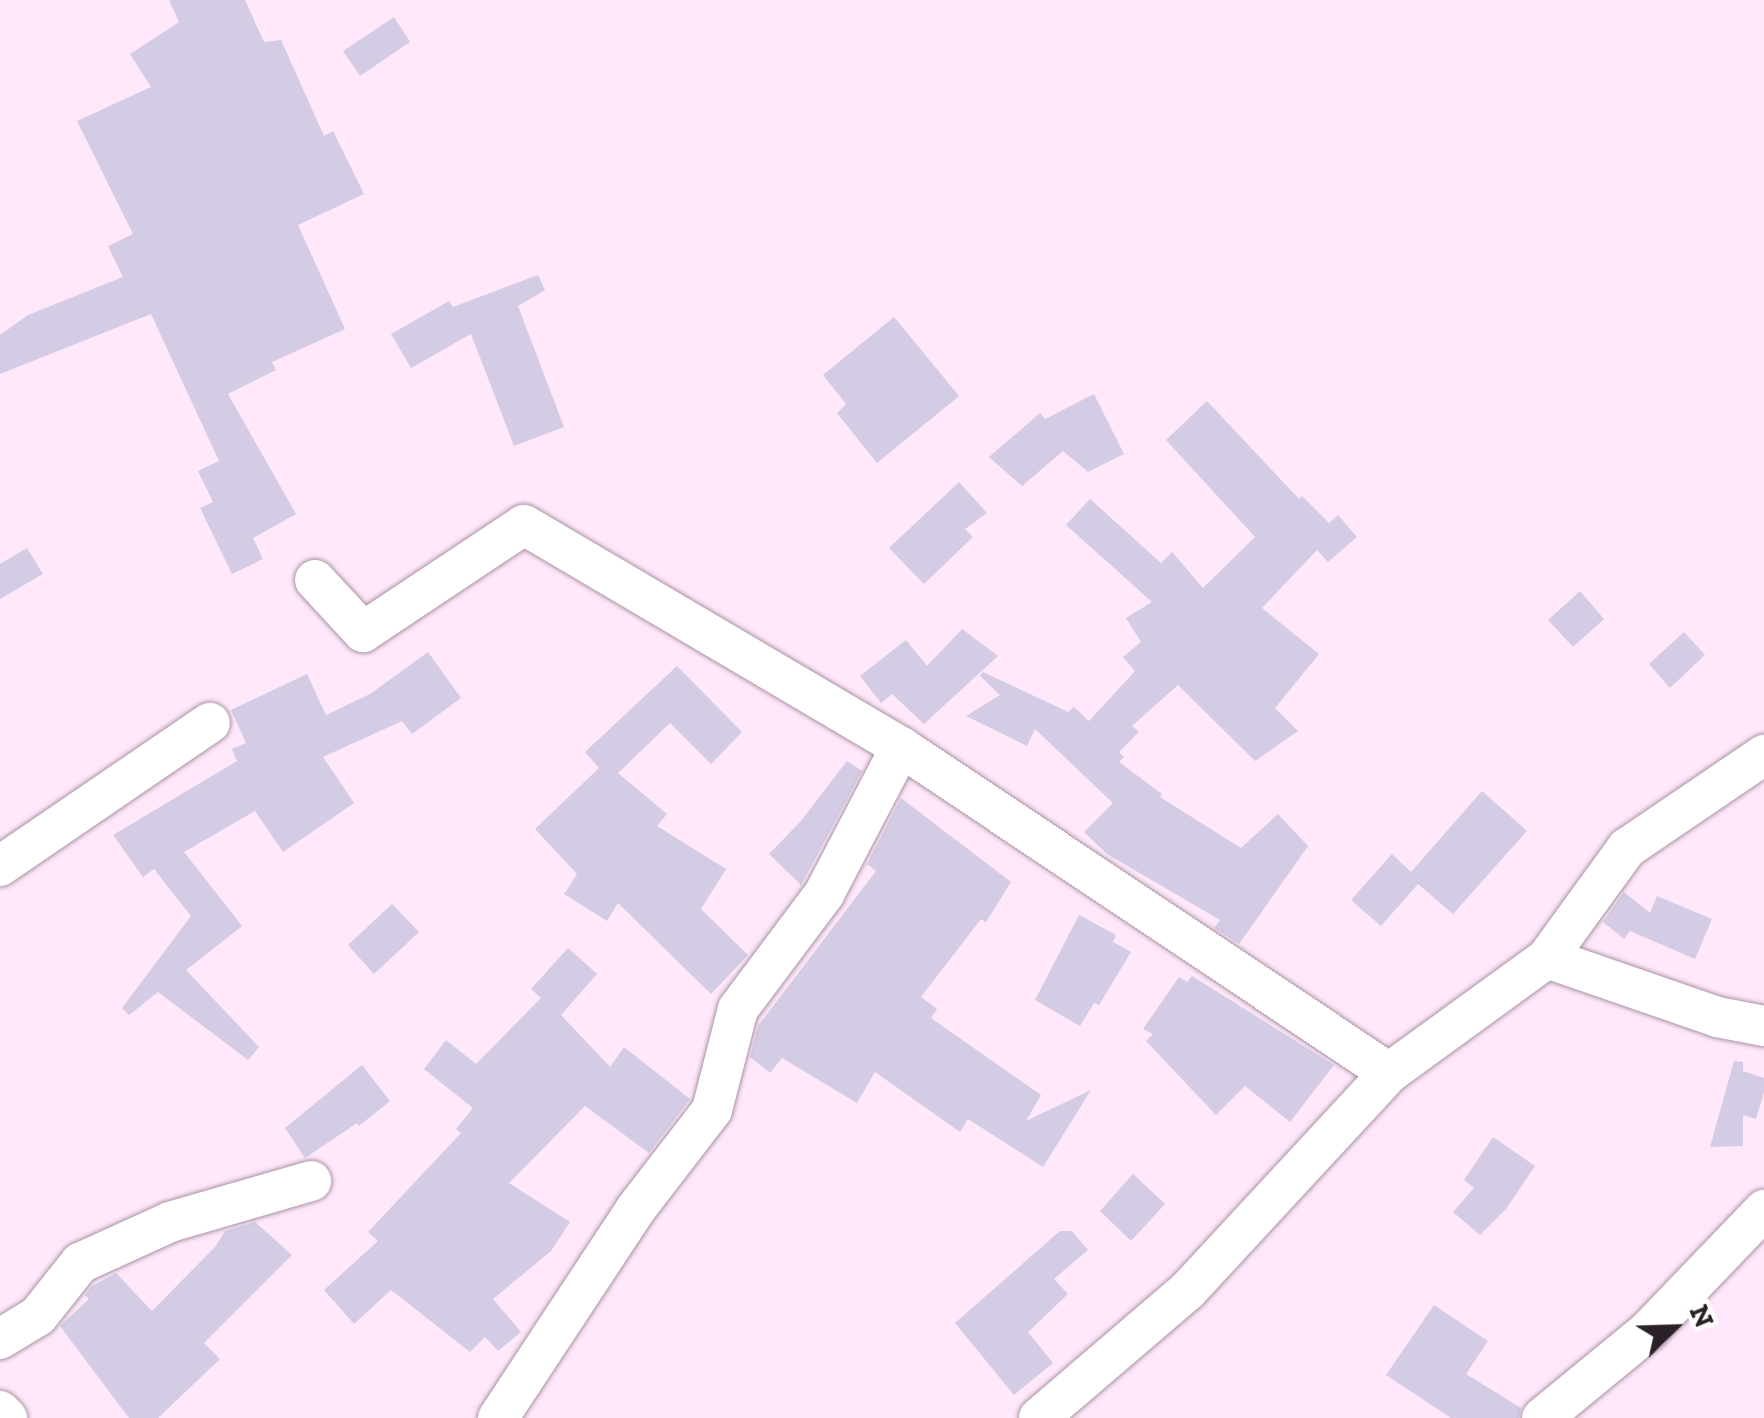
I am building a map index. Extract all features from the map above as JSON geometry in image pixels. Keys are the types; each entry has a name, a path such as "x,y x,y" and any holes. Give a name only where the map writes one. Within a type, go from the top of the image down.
{"street":[{"path":"314,580 362,632 524,524 901,747 1389,1073"},
{"path":"0,866 210,723"},
{"path":"498,1418 634,1210 712,1110 738,1009 824,894 901,747"},
{"path":"1039,1418 1187,1291 1389,1073 1547,958 1627,848 1764,754"},
{"path":"1547,958 1718,1018 1764,1026"},
{"path":"0,1340 38,1316 80,1264 170,1222 311,1180"},
{"path":"1542,1418 1648,1331 1764,1210"},
{"path":"0,1411 7,1418"}],"building":[{"path":"169,0 245,0 264,42 281,40 324,136 333,131 364,194 298,225 345,329 272,362 276,370 228,394 296,514 253,538 263,559 232,574 200,508 213,502 198,471 219,461 151,314 0,374 0,335 28,315 123,277 108,246 133,234 77,121 151,87 130,54 179,22"},
{"path":"394,17 410,42 360,76 343,51"},
{"path":"538,275 545,290 518,306 564,427 514,446 471,334 411,368 391,334 449,301 453,307"},
{"path":"894,317 959,396 877,463 837,413 846,404 823,375"},
{"path":"1094,394 1124,454 1088,472 1063,451 1022,486 989,457 1040,413 1045,419"},
{"path":"1207,401 1299,499 1302,496 1329,523 1338,515 1357,537 1328,562 1317,550 1262,608 1319,654 1275,708 1298,731 1255,761 1178,685 1132,726 1139,732 1119,752 1124,757 1119,762 1162,794 1160,797 1241,848 1278,814 1308,846 1239,944 1214,928 1220,920 1107,854 1084,832 1113,803 1035,729 1027,746 966,716 1000,695 980,676 983,672 1068,712 1074,707 1089,721 1135,671 1123,657 1141,642 1126,618 1152,602 1066,525 1090,499 1161,563 1172,552 1203,588 1255,537 1166,440"},
{"path":"959,482 987,513 965,529 973,537 924,584 889,548"},
{"path":"27,548 43,574 0,599 0,564"},
{"path":"1580,591 1604,619 1573,647 1548,620"},
{"path":"962,629 998,656 924,724 892,694 881,703 860,676 906,640 927,666"},
{"path":"1684,632 1705,655 1670,688 1649,664"},
{"path":"428,652 461,698 412,734 402,721 323,757 354,803 283,852 255,811 184,852 242,926 186,970 259,1047 248,1060 158,992 129,1015 122,1008 191,916 154,869 143,877 113,835 237,761 232,749 246,743 231,710 307,674 326,715 370,694"},
{"path":"677,666 742,732 711,764 670,723 618,773 667,814 657,826 726,869 701,909 748,955 711,994 618,903 607,921 564,894 577,874 535,829 599,768 585,752"},
{"path":"847,761 862,771 801,885 769,854 801,821"},
{"path":"1482,791 1527,831 1453,914 1418,884 1381,926 1351,900 1392,854 1411,872"},
{"path":"901,798 1011,882 986,922 981,919 921,997 937,1009 931,1018 1041,1095 1026,1121 1091,1090 1043,1167 968,1119 960,1132 875,1072 857,1103 782,1058 770,1073 750,1057 758,1026 876,871 867,864"},
{"path":"1624,892 1650,913 1657,896 1712,919 1695,959 1630,931 1624,939 1603,922"},
{"path":"392,904 419,932 374,974 348,945"},
{"path":"1079,915 1116,935 1113,942 1131,952 1099,1005 1094,1003 1080,1026 1035,1000"},
{"path":"568,948 597,974 561,1015 610,1067 624,1047 690,1099 649,1153 585,1106 509,1183 570,1222 551,1251 493,1299 521,1332 498,1351 485,1337 470,1352 391,1290 354,1324 324,1290 378,1241 368,1232 461,1133 456,1129 473,1108 424,1069 446,1040 476,1064 541,998 531,989"},
{"path":"1192,976 1334,1065 1290,1122 1245,1086 1216,1115 1146,1041 1153,1034 1143,1029 1179,977 1187,982"},
{"path":"1734,1061 1743,1062 1743,1071 1764,1078 1764,1092 1756,1119 1743,1115 1743,1146 1710,1147"},
{"path":"362,1065 390,1101 359,1126 357,1123 305,1158 285,1128"},
{"path":"1493,1137 1535,1166 1506,1209 1480,1235 1453,1212 1474,1188 1464,1180"},
{"path":"1133,1174 1165,1204 1131,1241 1100,1211"},
{"path":"255,1222 292,1255 204,1343 220,1359 158,1418 129,1418 60,1326 89,1299 85,1295 92,1286 116,1273 152,1311 215,1247 225,1231"},
{"path":"1060,1231 1072,1231 1088,1250 1054,1279 1068,1294 1028,1332 1053,1363 1014,1395 955,1323"},
{"path":"1434,1305 1488,1341 1466,1374 1521,1408 1519,1418 1451,1418 1386,1375"}]}
